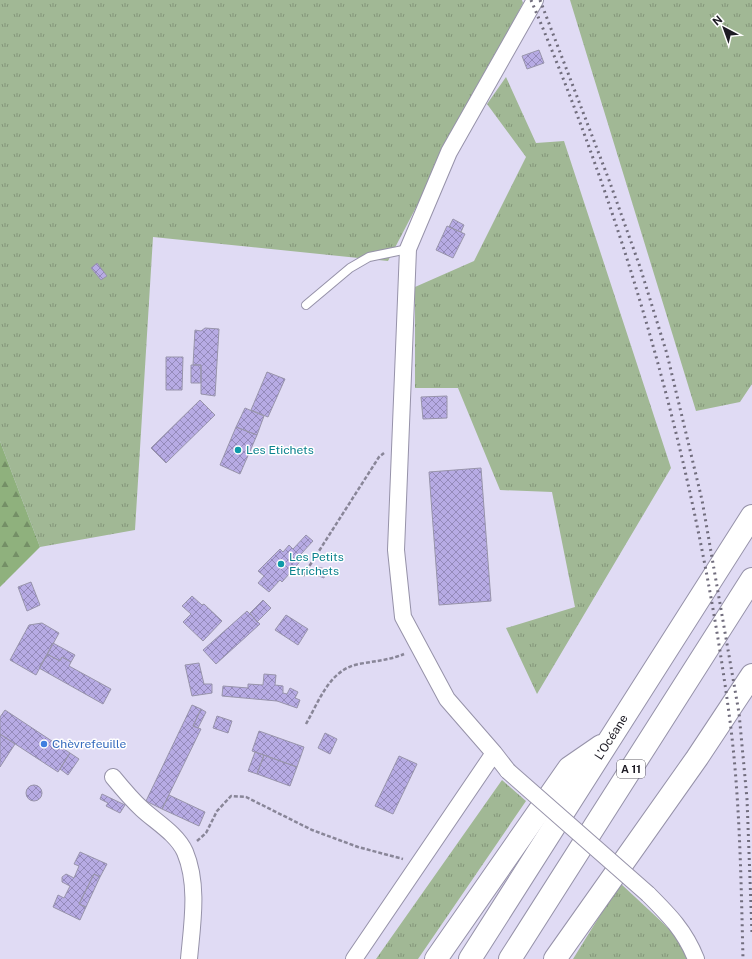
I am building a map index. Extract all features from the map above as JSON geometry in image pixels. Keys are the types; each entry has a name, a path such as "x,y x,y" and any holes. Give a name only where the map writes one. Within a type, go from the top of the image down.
{"highway":[{"name":"L’Océane","path":"470,959 752,516"},
{"name":"A 11","path":"510,959 752,579"},
{"path":"555,959 697,758 752,675"},
{"path":"436,959 569,768 608,741"}],"street":[{"path":"535,0 449,152 408,249 396,550 403,617 446,699 508,771 648,894 674,919 689,941 696,959"},
{"path":"354,959 494,753"},
{"path":"113,777 141,808 173,836 185,852 191,874 194,908 189,959"}],"lane":[{"path":"306,305 350,268 369,257 408,249"}],"path":[{"path":"303,576 379,457 387,450 393,451 400,456"},
{"path":"306,724 323,692 331,681 342,671 357,664 398,656 419,647"},
{"path":"185,852 206,833 217,811 231,796 246,797 312,830 358,847 396,858 421,860"}],"green space":[{"path":"0,0 522,0 523,3 388,261 153,237 135,530 40,547 0,441"},
{"path":"570,0 752,0 752,384 740,402 696,411"},
{"path":"506,77 536,143 564,141 671,468 537,694 506,628 575,607 552,492 500,490 458,388 415,388 415,287 474,261 526,157 487,104"},
{"path":"0,441 40,547 0,587"},
{"path":"502,780 526,801 418,959 376,959"},
{"path":"620,883 678,939 688,959 573,959"}],"building":[{"path":"539,50 544,63 527,69 522,56"},
{"path":"453,219 464,225 461,232 449,227"},
{"path":"447,226 465,234 453,258 436,250"},
{"path":"97,263 107,276 101,280 91,268"},
{"path":"205,328 219,329 215,396 201,394 201,365 193,365 195,330 201,331"},
{"path":"166,357 183,357 182,390 166,390"},
{"path":"191,365 201,365 201,383 191,383"},
{"path":"267,372 285,379 268,417 251,410"},
{"path":"447,396 447,418 423,419 421,397"},
{"path":"200,400 215,415 166,463 151,448"},
{"path":"245,408 264,416 257,435 236,427"},
{"name":"Les Etichets","path":"236,427 257,435 240,474 220,465"},
{"path":"481,468 491,601 439,605 429,472"},
{"name":"Les Petits Etrichets","path":"306,535 313,541 301,554 304,557 282,582 280,580 269,592 258,583 264,576 258,571 280,549 283,552 289,545 293,549"},
{"path":"317,567 326,569 324,578 314,574"},
{"path":"31,582 40,605 27,611 18,587"},
{"path":"192,596 202,605 204,604 222,621 203,641 183,622 191,614 182,606"},
{"path":"263,600 271,608 257,622 250,613"},
{"path":"247,611 260,624 216,664 203,650"},
{"path":"286,615 308,629 298,645 275,630"},
{"path":"42,623 59,633 36,675 10,660 29,625"},
{"path":"53,643 75,655 71,662 62,657 60,661 47,654"},
{"path":"47,654 60,661 62,657 71,662 69,666 111,689 103,704 39,668"},
{"path":"199,663 204,684 212,684 212,693 192,696 185,665"},
{"path":"264,674 276,675 275,685 283,686 283,693 287,694 290,688 298,692 295,698 300,700 297,708 277,701 222,696 223,686 248,688 248,684 263,685"},
{"path":"192,705 201,709 193,726 201,729 162,809 146,801"},
{"path":"201,709 206,712 198,728 193,726"},
{"path":"5,710 70,753 58,772 0,734 0,717"},
{"path":"217,716 232,721 228,733 213,728"},
{"path":"259,731 304,747 297,767 252,751"},
{"path":"325,733 337,739 330,754 318,748"},
{"path":"0,734 15,744 0,767"},
{"path":"255,752 264,755 257,774 248,771"},
{"path":"70,753 79,759 68,775 60,769"},
{"path":"264,755 297,767 290,786 257,774"},
{"path":"399,756 417,764 393,814 375,806"},
{"path":"34,785 41,790 42,793 37,800 34,801 27,796 26,793 31,786"},
{"path":"102,794 125,805 120,813 106,806 108,803 100,799"},
{"path":"169,795 205,812 199,826 162,809"},
{"path":"80,852 107,864 100,877 94,874 79,904 86,907 80,920 53,907 58,895 64,898 70,886 62,882 62,877 66,874 74,878 79,866 74,864"},
{"path":"94,874 100,877 86,907 79,904"}],"railway":[{"path":"531,0 599,175 629,264 679,445 699,536 716,628 730,721 740,840 743,959"},
{"path":"540,0 609,180 640,267 667,354 702,500 739,713 747,799 752,933"}],"place":[{"name":"Les Etichets","path":"238,450"},
{"name":"Les Petits Etrichets","path":"281,564"},
{"name":"Chèvrefeuille","path":"44,744"}]}
